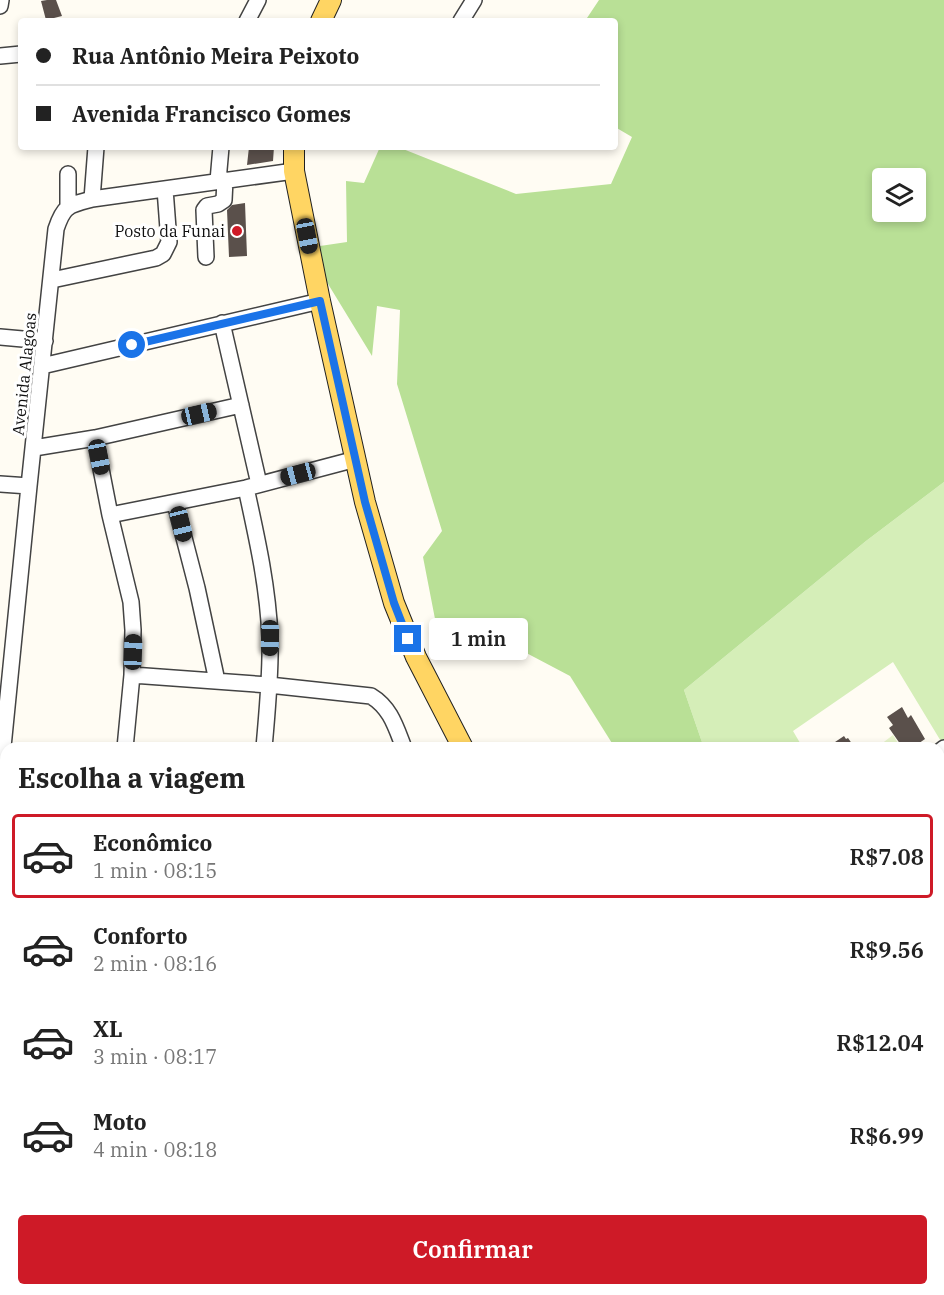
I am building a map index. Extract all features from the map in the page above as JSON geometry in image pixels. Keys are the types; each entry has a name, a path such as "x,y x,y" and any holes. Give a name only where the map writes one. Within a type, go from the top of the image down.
{"main road":[{"path":"322,18 331,0"},
{"path":"294,150 294,171 320,301 365,502 394,603 416,657 460,742"}],"street":[{"path":"0,6 2,0"},
{"path":"249,18 258,0"},
{"path":"463,18 474,0"},
{"path":"0,56 18,54"},
{"path":"92,199 96,150"},
{"path":"206,257 204,210 207,206 224,200 221,150"},
{"path":"69,208 72,204 92,199 294,171"},
{"path":"68,174 69,208"},
{"path":"52,280 156,258 163,254 169,242 165,189"},
{"name":"Avenida Alagoas","path":"3,742 57,229 61,215 69,208"},
{"path":"42,366 320,301"},
{"path":"222,323 241,405 264,572 270,638 264,742"},
{"path":"0,337 45,341"},
{"path":"34,448 95,438 241,405"},
{"path":"95,438 110,515 131,602 132,675 125,742"},
{"path":"110,515 253,486 356,459"},
{"path":"0,484 29,486"},
{"path":"176,503 217,681"},
{"path":"132,675 269,685 371,696 388,711 401,742"}],"green space":[{"path":"599,0 944,0 944,482 866,541 684,690 702,742 611,742 570,676 515,647 442,655 423,557 442,531 397,384 400,310 377,306 372,356 325,279 320,246 347,242 346,181 364,183 379,150 406,150 516,194 611,184 632,137 618,129 618,18 587,18"},
{"path":"944,482 944,741 941,742 893,662 793,731 799,742 702,742 684,690 866,541"},
{"path":"893,735 897,742 884,742"}],"building":[{"path":"56,0 62,16 45,18 41,1"},
{"path":"249,150 274,150 273,161 247,165"},
{"name":"Posto da Funai","path":"245,203 247,256 229,257 227,210 232,205"},
{"path":"902,707 908,718 911,715 925,739 921,742 899,742 889,728 893,725 887,717"},
{"path":"844,736 851,742 835,742"}],"place":[{"name":"Posto da Funai","path":"237,231"}],"route":[{"path":"132,345 320,301 365,502 394,603 408,639"}]}
